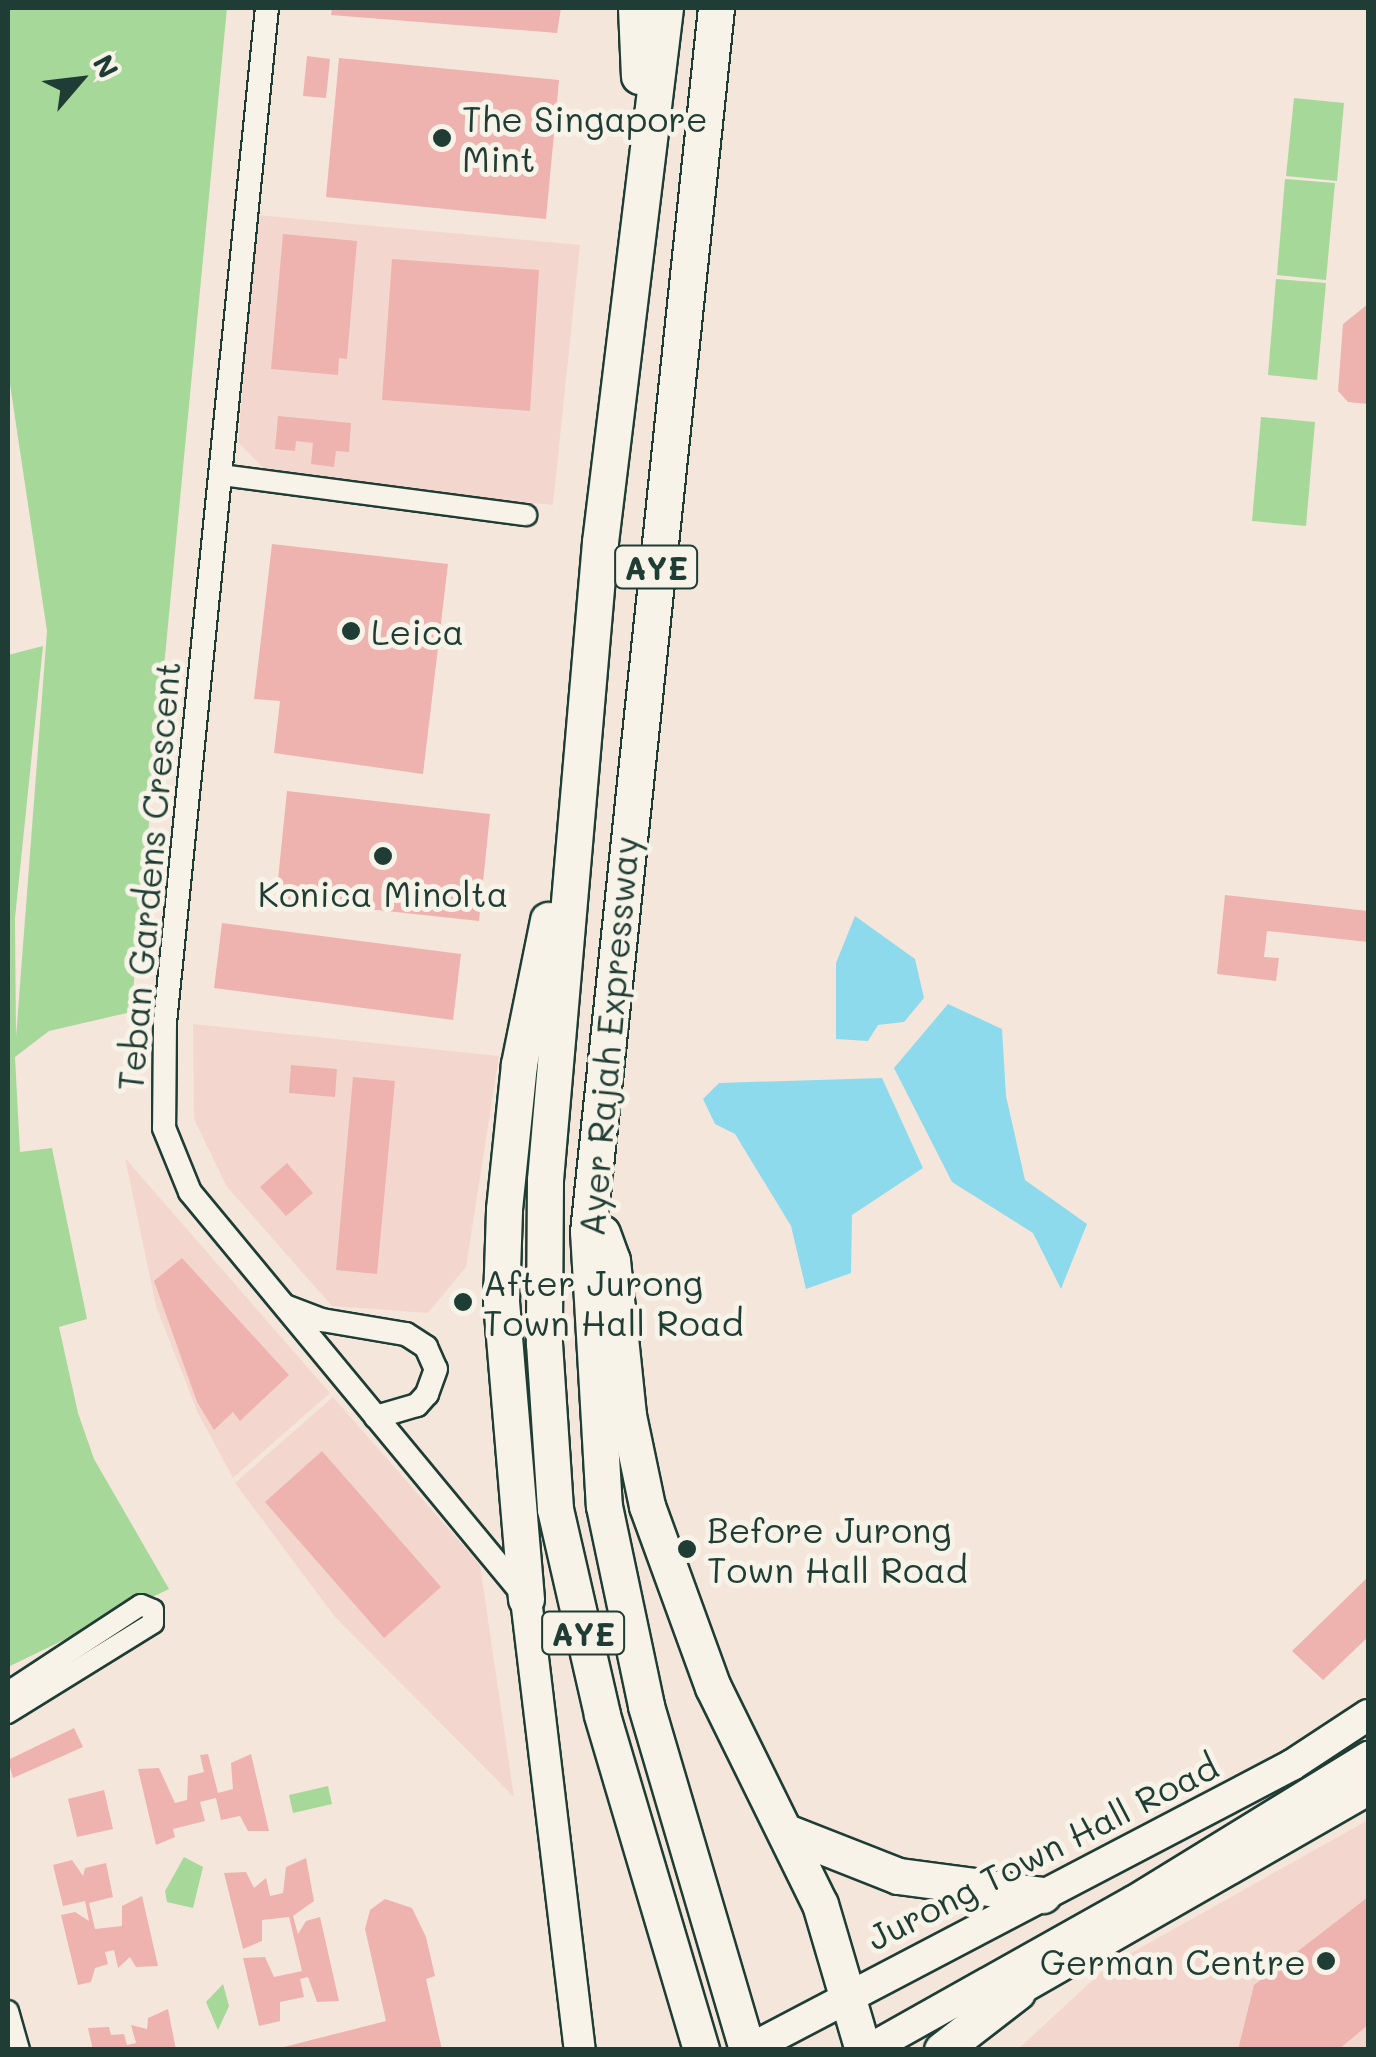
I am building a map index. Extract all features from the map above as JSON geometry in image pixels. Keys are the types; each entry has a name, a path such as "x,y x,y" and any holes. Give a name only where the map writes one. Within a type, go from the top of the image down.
{"highway":[{"path":"636,8 640,78 651,98"},
{"name":"Ayer Rajah Expressway","path":"665,8 651,98 581,757 545,1180 550,1453 556,1509 602,1715 701,2050"},
{"name":"Ayer Rajah Expressway","path":"716,8 588,1205 594,1425 604,1506 646,1706 747,2050"},
{"path":"526,1599 501,1301 505,1195 519,1064 581,757"},
{"path":"588,1205 612,1260 628,1415 647,1506 713,1687 789,1832 850,1992 865,2050"},
{"path":"789,1832 898,1876 1043,1895"},
{"path":"942,2050 1016,1992"}],"main road":[{"path":"526,1599 576,2043"},
{"name":"Jurong Town Hall Road","path":"747,2050 850,1992 1292,1765 1368,1716"},
{"path":"865,2050 1134,1901 1368,1757"},
{"path":"905,2050 1016,1992 1368,1790"}],"street":[{"name":"Teban Gardens Crescent","path":"268,8 165,1022 163,1114 173,1162 190,1192 376,1417 494,1552 526,1599"},
{"path":"220,475 526,514"},
{"path":"282,1304 322,1320 406,1334 426,1347 436,1370 427,1394 416,1405 376,1417"},
{"path":"8,1692 142,1605 153,1610 153,1623 8,1713"},
{"path":"8,2011 19,2050"}],"shaded area":[{"path":"256,215 580,245 553,505 270,475 238,442"},
{"path":"193,1024 499,1056 466,1267 428,1313 332,1306 227,1187 194,1119"},
{"path":"125,1158 330,1393 233,1478 197,1411 156,1306"},
{"path":"333,1397 480,1565 514,1797 335,1617 235,1483"},
{"path":"1368,1820 1368,2049 1017,2050 1108,1966"}],"green space":[{"path":"8,8 227,8 131,1012 49,1031 15,1057 20,1152 52,1148 87,1319 59,1327 78,1413 94,1459 169,1589 8,1667 8,655 43,646 15,918 16,1037 47,631 8,371"},
{"path":"1294,98 1344,103 1337,181 1286,176"},
{"path":"1285,179 1335,183 1326,280 1277,275"},
{"path":"1276,279 1326,283 1317,380 1268,375"},
{"path":"1261,417 1315,422 1306,526 1252,521"},
{"path":"328,1786 332,1804 293,1813 289,1795"},
{"path":"184,1857 203,1867 193,1908 167,1902 165,1891"},
{"path":"223,1984 229,2006 218,2030 206,2002"}],"water":[{"path":"855,916 915,959 924,998 904,1022 878,1025 868,1041 836,1039 836,963"},
{"path":"948,1004 1002,1029 1006,1096 1025,1180 1087,1224 1061,1289 1033,1233 952,1182 894,1068"},
{"path":"882,1078 923,1168 852,1215 851,1273 806,1289 791,1226 735,1134 715,1124 703,1099 719,1083"}],"building":[{"path":"332,8 561,8 557,33 331,15"},
{"path":"307,56 330,59 326,98 303,96"},
{"name":"The Singapore Mint","path":"339,58 559,80 546,219 326,197"},
{"path":"283,234 357,241 347,359 339,358 338,375 271,369"},
{"path":"392,259 539,270 530,411 382,400"},
{"path":"1368,304 1368,404 1348,402 1338,391 1343,324"},
{"path":"278,416 351,423 349,452 336,451 334,467 311,464 313,443 296,441 295,451 275,449"},
{"name":"Leica","path":"272,544 448,564 423,774 274,753 280,701 254,699"},
{"name":"Konica Minolta","path":"287,791 490,814 479,921 276,899"},
{"path":"1225,895 1368,911 1368,942 1267,931 1264,957 1279,958 1276,981 1217,974"},
{"path":"222,923 461,954 453,1020 214,988"},
{"path":"291,1065 337,1069 335,1097 289,1093"},
{"path":"353,1077 395,1081 377,1274 336,1270"},
{"path":"287,1163 313,1193 286,1216 260,1187"},
{"path":"182,1258 289,1375 240,1421 233,1412 214,1430 197,1402 154,1281"},
{"path":"322,1451 441,1587 384,1638 265,1502"},
{"path":"1368,1577 1368,1637 1323,1680 1292,1651"},
{"path":"74,1728 83,1747 13,1778 8,1760"},
{"path":"208,1754 218,1793 233,1789 231,1763 251,1754 269,1831 248,1831 240,1816 221,1820 216,1798 200,1802 205,1821 173,1829 175,1837 156,1845 138,1769 159,1768 175,1803 187,1800 188,1776 204,1772 200,1755"},
{"path":"104,1790 113,1829 77,1837 68,1799"},
{"path":"306,1858 314,1901 293,1916 298,1934 306,1921 320,1917 339,2001 317,2002 308,1977 300,1979 304,1997 280,2002 280,2021 259,2026 243,1958 265,1957 274,1977 302,1971 289,1917 262,1920 262,1941 243,1949 224,1873 246,1872 254,1888 266,1878 270,1896 283,1893 286,1867"},
{"path":"72,1860 83,1876 85,1868 106,1863 113,1897 89,1903 95,1929 122,1926 122,1906 142,1896 158,1966 136,1967 130,1957 118,1968 114,1950 105,1952 108,1964 95,1968 91,1982 78,1985 61,1915 75,1912 89,1921 85,1901 63,1906 53,1865"},
{"name":"German Centre","path":"1368,1897 1368,2025 1338,2050 1238,2050 1254,1985"},
{"path":"385,1899 412,1908 426,1937 435,1976 426,1979 442,2050 272,2050 386,2021 365,1929 370,1910"},
{"path":"168,2009 176,2050 93,2050 88,2028 109,2027 111,2035 124,2034 127,2045 136,2043 131,2025 147,2029 148,2018"}],"place":[{"name":"The Singapore Mint","path":"442,138"},
{"name":"Leica","path":"351,631"},
{"name":"Konica Minolta","path":"383,856"},
{"name":"After Jurong Town Hall Road","path":"463,1302"},
{"name":"Before Jurong Town Hall Road","path":"687,1549"},
{"name":"German Centre","path":"1326,1961"}]}
